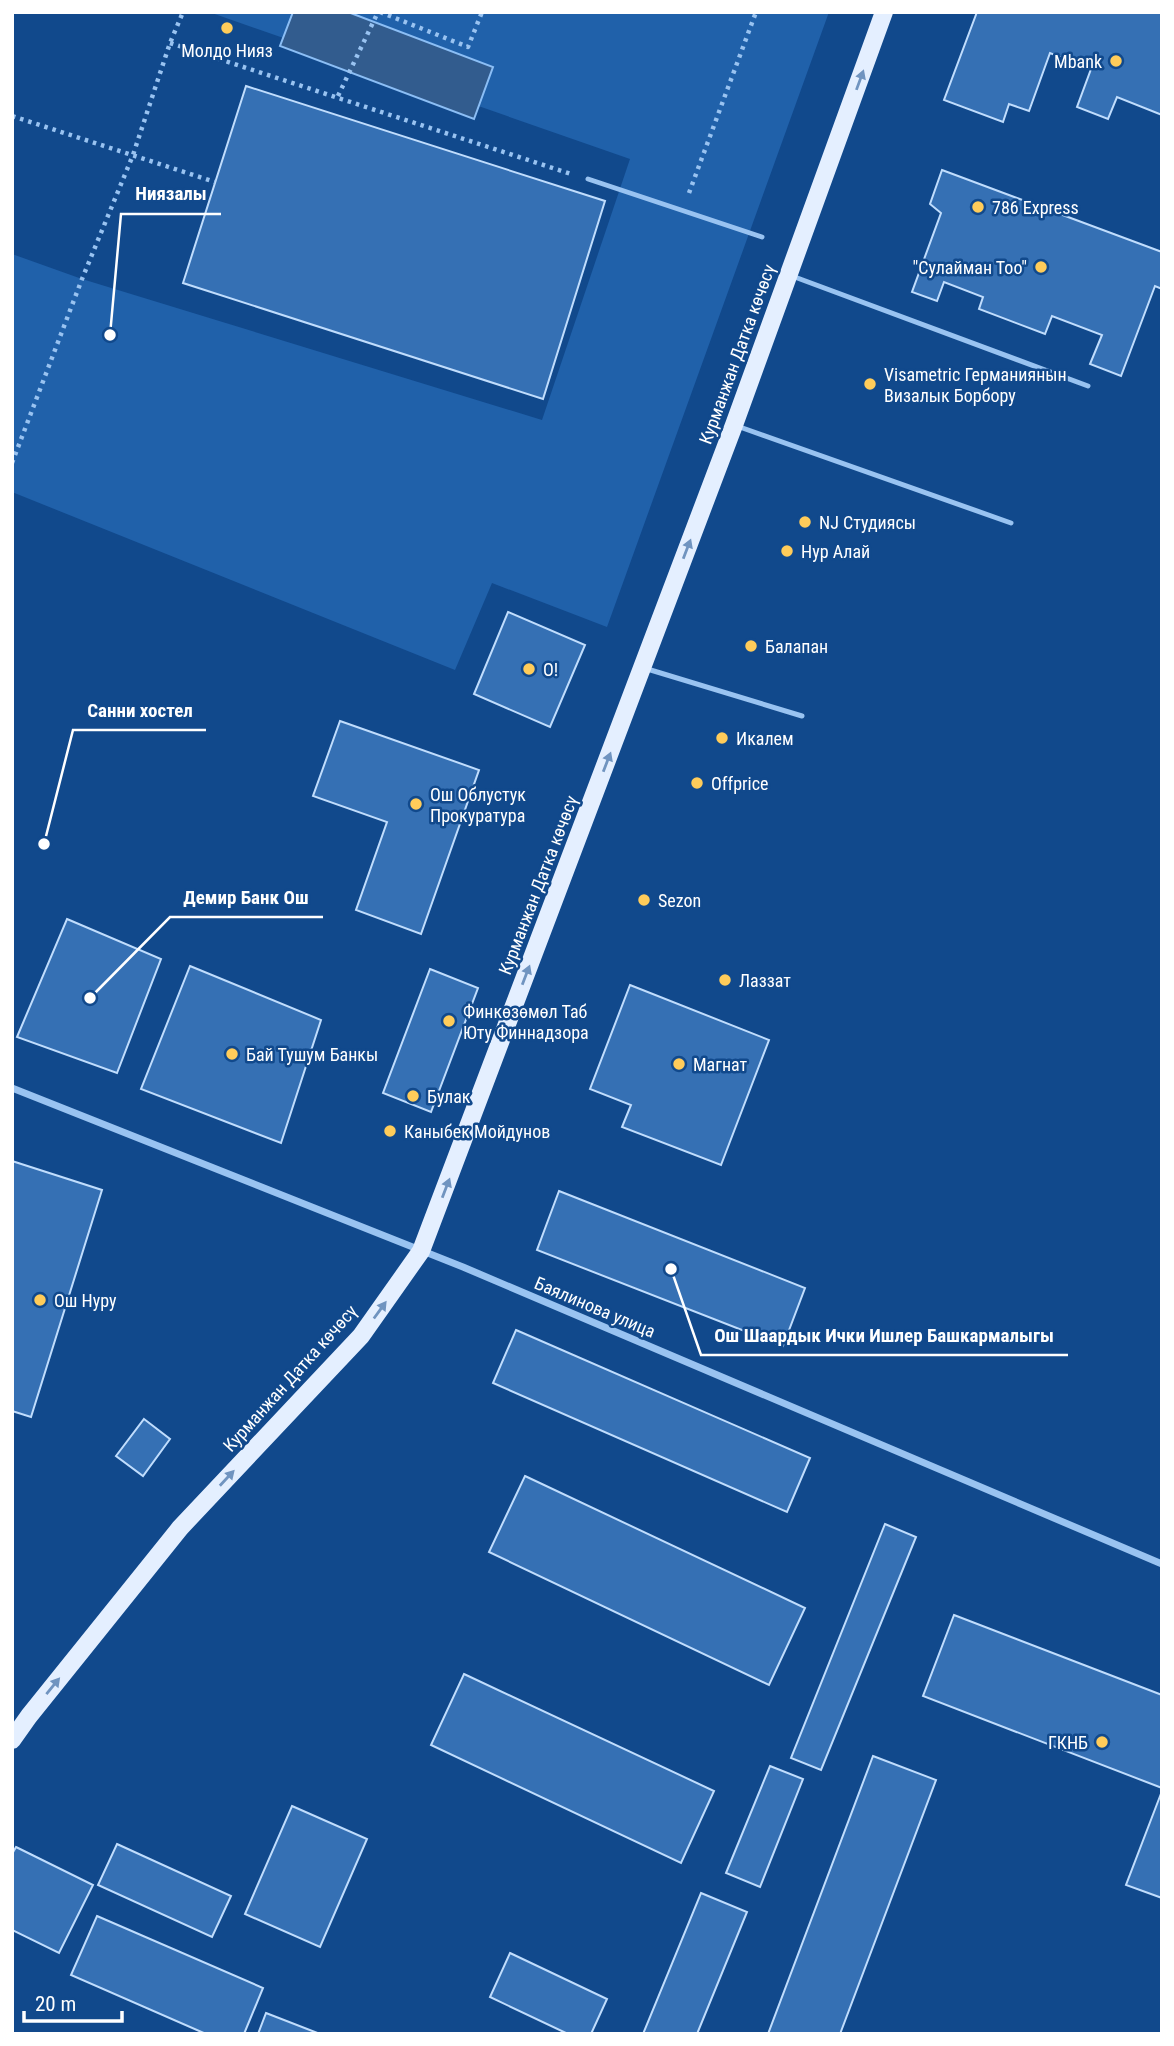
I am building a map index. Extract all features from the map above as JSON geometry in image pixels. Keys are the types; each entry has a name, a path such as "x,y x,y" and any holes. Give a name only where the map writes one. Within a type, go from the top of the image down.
{"main road":[{"name":"Курманжан Датка көчөсү","path":"12,1741 29,1716 180,1528 361,1336 421,1251 734,425 884,12"}],"street":[{"name":"Баялинова улица","path":"12,1088 421,1251 1162,1564"}],"lane":[{"path":"588,179 762,237"},
{"path":"789,275 1088,386"},
{"path":"734,425 1011,523"},
{"path":"642,668 802,716"}],"path":[{"path":"12,463 82,279 133,155 183,12"},
{"path":"338,96 378,14 468,47 482,12"},
{"path":"683,211 756,12"},
{"path":"170,43 588,179"},
{"path":"12,116 215,181"}],"shaded area":[{"path":"209,12 829,12 607,627 492,583 455,670 12,492 12,254 82,279 542,420 630,159"},
{"path":"293,12 348,12 493,67 474,119 280,46"}],"building":[{"name":"Mbank","path":"977,12 1162,12 1162,115 1117,97 1108,119 1077,107 1091,69 1050,53 1029,111 1009,104 1003,122 944,100"},
{"path":"246,86 605,201 543,399 183,283"},
{"name":"\"Сулайман Тоо\"","path":"942,170 1162,252 1162,289 1155,286 1121,376 1090,364 1102,335 1052,316 1045,334 979,309 983,297 944,282 937,301 912,292 941,213 930,204"},
{"name":"О!","path":"508,612 585,645 550,727 474,694"},
{"path":"340,721 479,770 421,934 356,910 387,822 313,796"},
{"path":"67,919 161,959 117,1073 17,1037"},
{"name":"Бай Тушум Банкы","path":"190,966 321,1020 281,1143 141,1089"},
{"path":"430,969 478,988 431,1112 383,1093"},
{"name":"Магнат","path":"630,985 769,1040 721,1165 622,1127 631,1105 590,1089"},
{"name":"Ош Нуру","path":"12,1161 102,1190 31,1417 12,1411"},
{"path":"559,1191 805,1288 783,1346 537,1250"},
{"path":"516,1330 810,1458 787,1512 493,1383"},
{"path":"144,1419 170,1439 143,1476 116,1456"},
{"path":"525,1476 805,1608 769,1685 489,1552"},
{"path":"885,1524 916,1537 821,1770 791,1758"},
{"name":"ГКНБ","path":"954,1615 1162,1695 1162,1788 923,1696"},
{"path":"464,1674 714,1791 681,1863 431,1745"},
{"path":"873,1756 936,1780 840,2034 768,2034"},
{"path":"770,1766 803,1779 760,1887 726,1873"},
{"path":"1162,1791 1162,1898 1126,1885"},
{"path":"292,1806 367,1839 320,1947 245,1914"},
{"path":"117,1844 231,1896 212,1937 98,1885"},
{"path":"16,1847 93,1885 59,1953 12,1930 12,1854"},
{"path":"701,1893 747,1912 697,2034 643,2034"},
{"path":"97,1916 263,1988 244,2034 206,2034 71,1975"},
{"path":"510,1953 607,1999 591,2034 568,2034 490,1997"},
{"path":"266,2013 320,2034 258,2034"}],"place":[{"name":"Молдо Нияз","path":"227,28"},
{"name":"Mbank","path":"1116,61"},
{"name":"786 Express","path":"978,207"},
{"name":"\"Сулайман Тоо\"","path":"1041,267"},
{"name":"Ниязалы","path":"110,335"},
{"name":"Visametric Германиянын Визалык Борбору","path":"870,384"},
{"name":"NJ Студиясы","path":"805,522"},
{"name":"Нур Алай","path":"787,551"},
{"name":"Балапан","path":"751,646"},
{"name":"О!","path":"529,669"},
{"name":"Икалем","path":"722,738"},
{"name":"Offprice","path":"697,783"},
{"name":"Ош Облустук Прокуратура","path":"416,804"},
{"name":"Санни хостел","path":"44,844"},
{"name":"Sezon","path":"644,900"},
{"name":"Лаззат","path":"725,980"},
{"name":"Демир Банк Ош","path":"90,998"},
{"name":"Финкөзөмөл Таб Юту Финнадзора","path":"449,1021"},
{"name":"Бай Тушум Банкы","path":"232,1054"},
{"name":"Магнат","path":"679,1064"},
{"name":"Булак","path":"413,1096"},
{"name":"Каныбек Мойдунов","path":"390,1131"},
{"name":"Ош Шаардык Ички Ишлер Башкармалыгы","path":"671,1269"},
{"name":"Ош Нуру","path":"40,1300"},
{"name":"ГКНБ","path":"1102,1742"}]}
